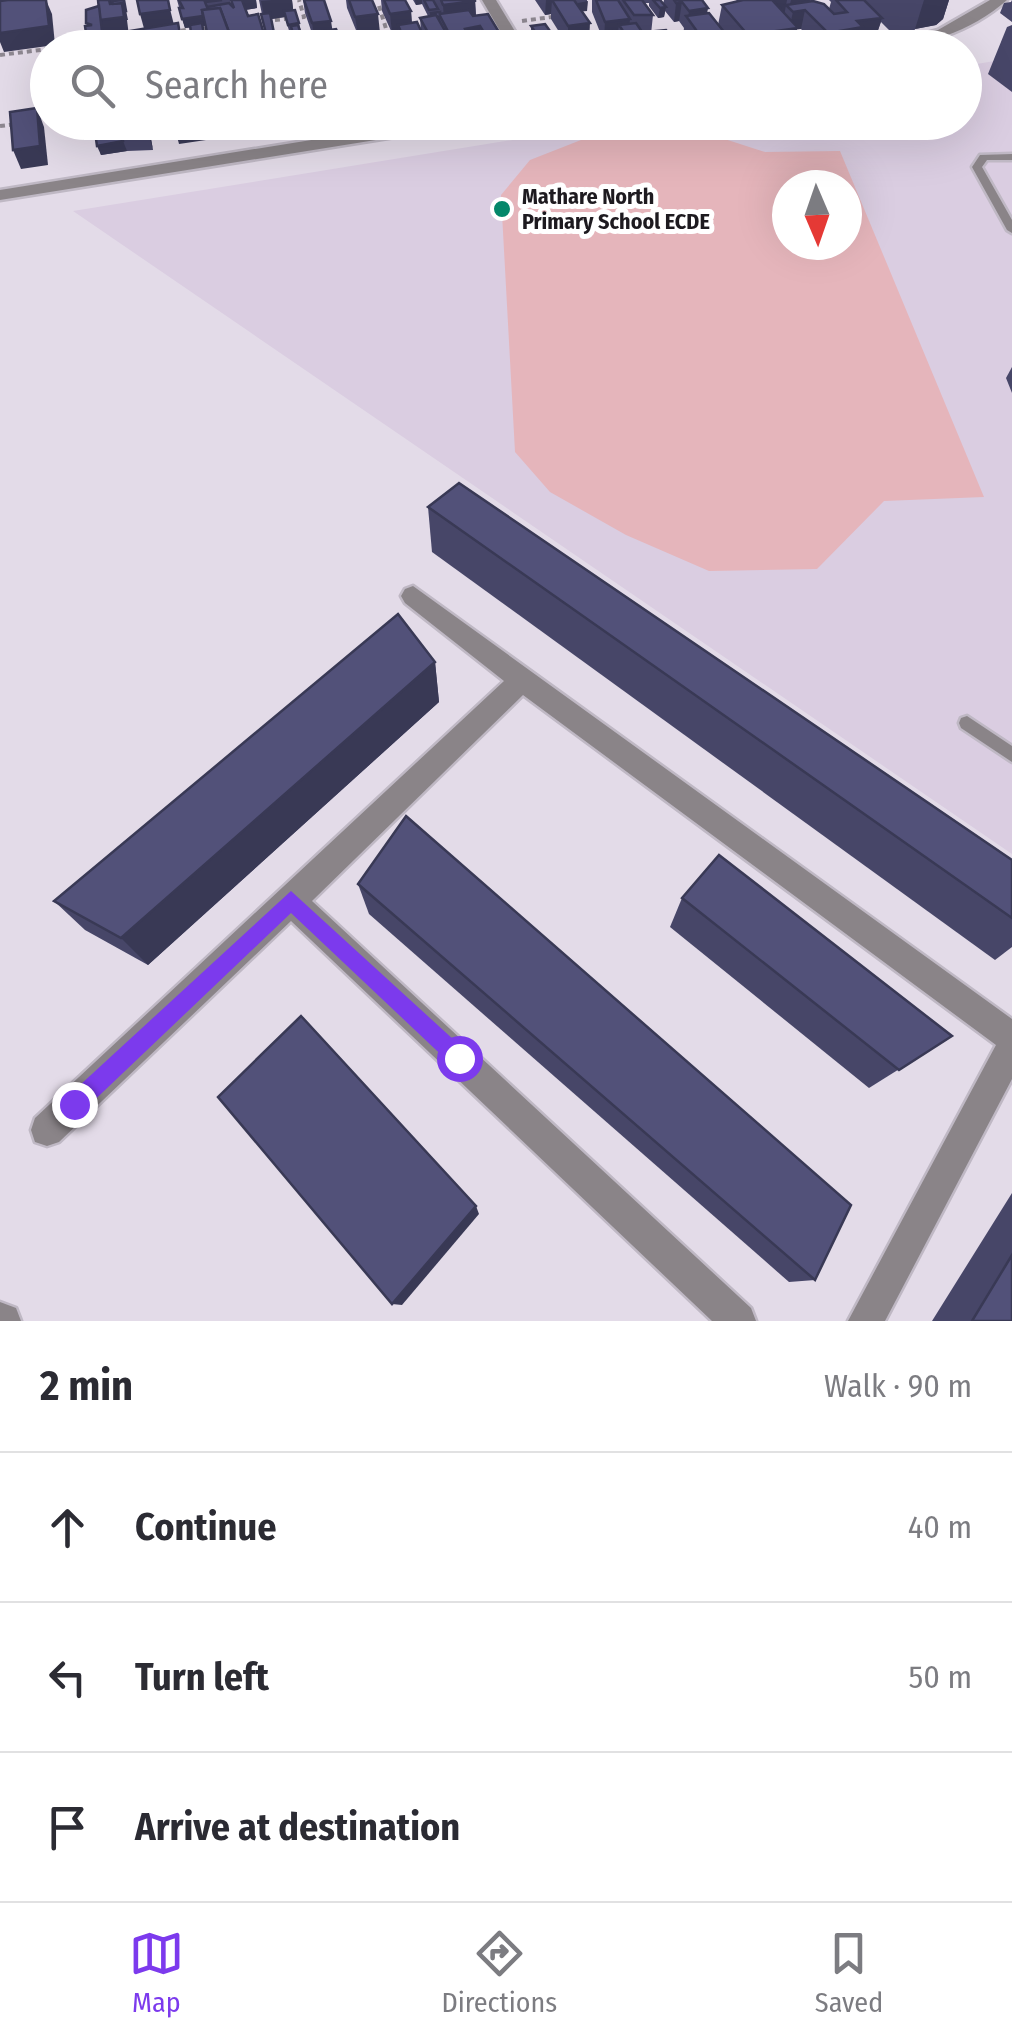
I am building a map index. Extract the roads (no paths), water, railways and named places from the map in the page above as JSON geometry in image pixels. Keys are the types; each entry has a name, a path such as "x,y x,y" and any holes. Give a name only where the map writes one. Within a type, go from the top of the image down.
{"street":[{"path":"489,0 508,30"},
{"path":"948,30 1000,0"},
{"path":"0,194 333,140"},
{"path":"413,596 1012,1038"},
{"path":"47,1130 522,680"},
{"path":"291,900 738,1321"},
{"path":"866,1321 1012,1047"}],"lane":[{"path":"1012,157 984,157 977,167 1012,230"},
{"path":"967,724 1012,755"}],"place":[{"name":"Mathare North Primary School ECDE","path":"502,209"}]}
